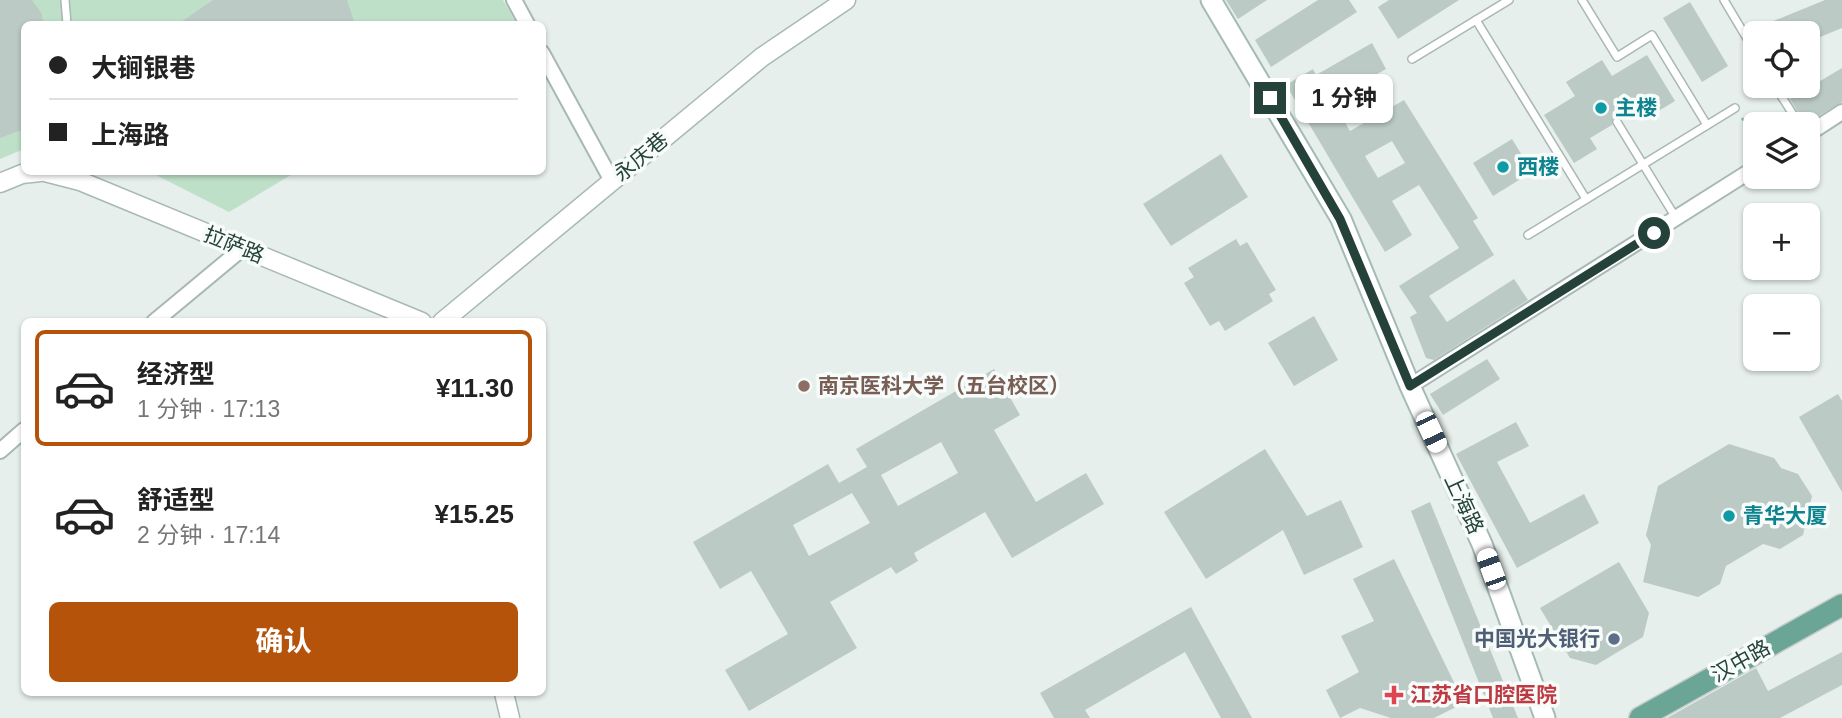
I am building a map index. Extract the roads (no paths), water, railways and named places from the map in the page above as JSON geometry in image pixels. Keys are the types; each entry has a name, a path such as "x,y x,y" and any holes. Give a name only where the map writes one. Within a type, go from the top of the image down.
{"main road":[{"name":"上海路","path":"1211,0 1340,219 1410,386 1482,544 1545,718"},
{"name":"汉中路","path":"1640,718 1842,605"}],"street":[{"path":"514,0 525,21"},
{"name":"永庆巷","path":"447,318 762,57 846,0"},
{"path":"546,60 612,181"},
{"path":"1820,126 1842,112"},
{"path":"0,183 21,174"},
{"name":"拉萨路","path":"79,176 412,318"},
{"path":"1410,386 1743,176"},
{"path":"159,318 243,248"},
{"path":"0,451 21,433"},
{"path":"505,696 510,718"}],"lane":[{"path":"65,0 67,21"},
{"path":"1412,60 1509,0"},
{"path":"1581,0 1617,57 1652,35 1707,125"},
{"path":"1724,0 1743,32"},
{"path":"1476,20 1586,200"},
{"path":"1528,235 1735,108"},
{"path":"1617,122 1677,219"}],"place":[{"name":"主楼","path":"1601,108"},
{"name":"西楼","path":"1503,167"},
{"name":"南京医科大学（五台校区）","path":"804,386"},
{"name":"青华大厦","path":"1729,516"},
{"name":"中国光大银行","path":"1614,639"},
{"name":"江苏省口腔医院","path":"1394,695"}]}
